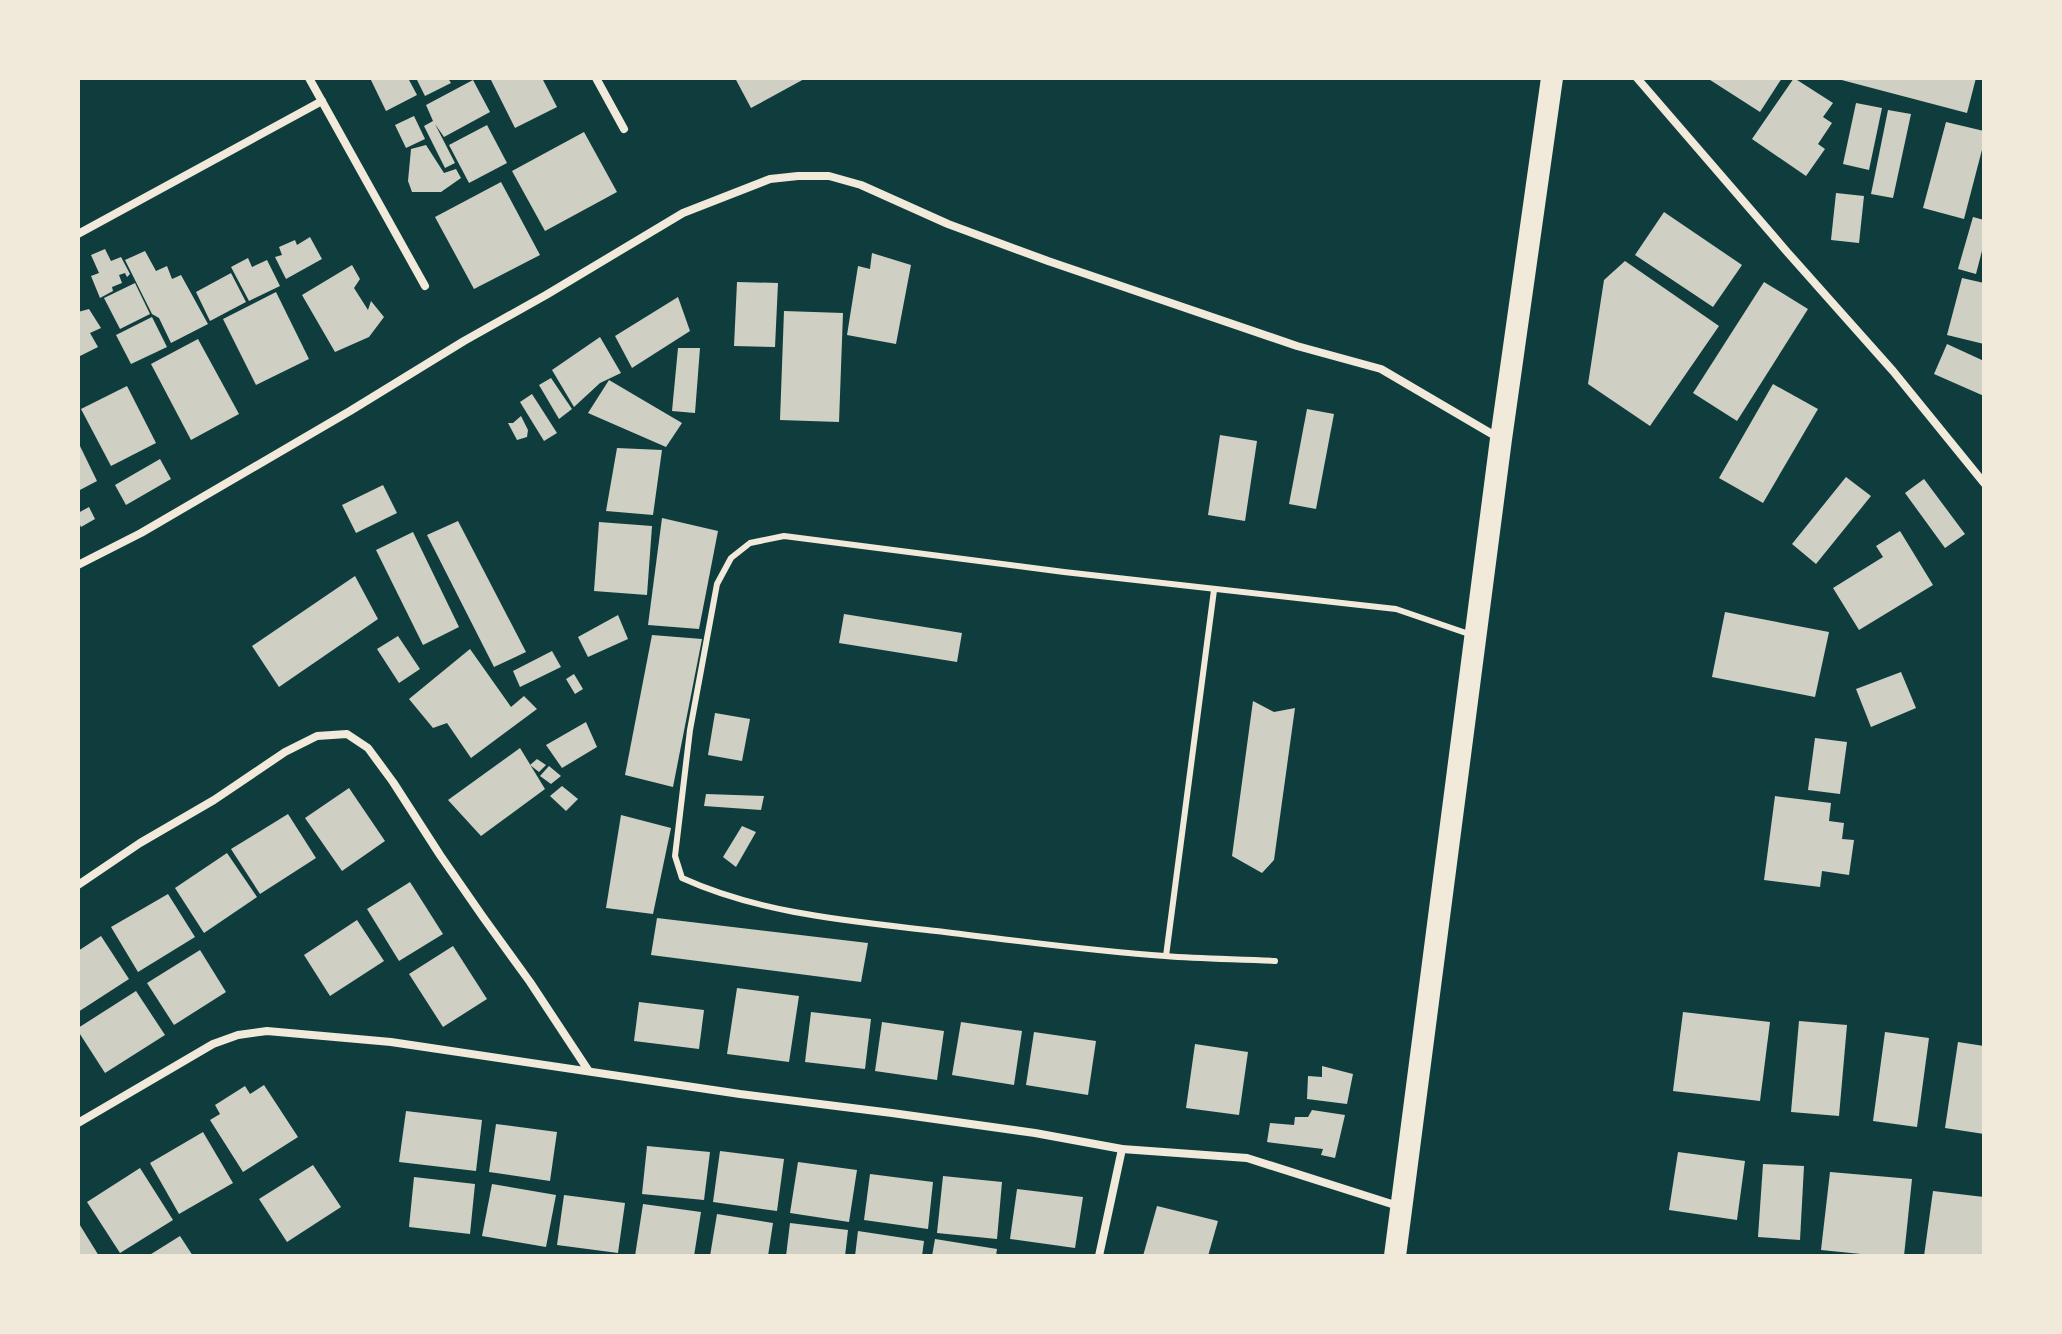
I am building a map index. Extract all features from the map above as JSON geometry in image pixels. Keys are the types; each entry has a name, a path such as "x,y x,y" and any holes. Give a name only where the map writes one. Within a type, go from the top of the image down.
{"highway":[{"path":"1395,1256 1501,439 1552,78"}],"street":[{"path":"309,78 425,286"},
{"path":"596,78 624,129"},
{"path":"1637,78 1893,371 1984,483"},
{"path":"78,234 322,101"},
{"path":"78,565 167,518 683,213 770,179 798,176 829,176 861,185 948,224 1048,261 1282,342 1381,369 1501,439"},
{"path":"78,885 285,752 317,736 347,734 368,748 393,782 588,1070"},
{"path":"78,1123 213,1044 238,1035 267,1031 391,1042 740,1094 1020,1131 1122,1149 1247,1158 1401,1207"},
{"path":"1099,1256 1122,1149"}],"lane":[{"path":"1275,961 1166,956 856,922 747,902 682,878 675,856 690,730 717,584 731,558 750,543 784,536 1214,590 1396,609 1476,637"},
{"path":"1166,956 1214,590"}],"building":[{"path":"370,78 408,78 417,95 386,111"},
{"path":"416,78 448,78 451,83 425,96"},
{"path":"490,78 542,78 557,107 515,128"},
{"path":"735,78 806,78 751,108"},
{"path":"1707,78 1782,78 1760,112"},
{"path":"1794,78 1833,103 1823,117 1832,123 1818,144 1825,149 1806,176 1752,139"},
{"path":"1834,78 1976,78 1967,113"},
{"path":"473,80 490,112 444,137 435,124 455,163 445,168 424,126 433,121 426,105"},
{"path":"1856,103 1882,108 1869,170 1843,164"},
{"path":"1888,110 1911,114 1893,198 1871,194"},
{"path":"414,116 425,139 406,148 395,125"},
{"path":"1946,122 1984,131 1984,142 1964,219 1923,208"},
{"path":"487,125 507,163 469,183 449,145"},
{"path":"584,132 617,192 545,231 512,171"},
{"path":"426,145 444,173 456,169 461,178 441,192 412,192 408,181 411,149"},
{"path":"501,182 540,255 474,289 435,217"},
{"path":"1836,193 1864,196 1859,243 1831,240"},
{"path":"1664,212 1742,265 1713,307 1635,255"},
{"path":"1973,217 1984,220 1984,243 1976,274 1958,269"},
{"path":"310,237 322,259 286,279 275,257 282,255 279,247 295,240 297,245"},
{"path":"105,249 111,261 121,257 130,274 127,277 125,273 119,275 122,283 100,298 91,276 99,273 91,255"},
{"path":"145,251 156,271 167,266 172,279 181,275 208,324 171,343 159,318 152,314 125,260"},
{"path":"872,253 911,265 896,344 847,335 858,266 870,269"},
{"path":"248,258 252,267 267,260 280,286 249,301 231,267"},
{"path":"1625,261 1719,326 1650,426 1588,384 1604,280"},
{"path":"352,265 360,279 354,288 368,310 371,301 384,317 369,337 335,352 302,295"},
{"path":"231,273 246,302 210,321 196,292"},
{"path":"1962,278 1984,283 1984,344 1947,335"},
{"path":"737,282 778,283 775,347 734,346"},
{"path":"1764,282 1808,309 1737,421 1693,393"},
{"path":"135,283 150,314 120,329 104,298"},
{"path":"276,292 309,359 256,385 223,319"},
{"path":"678,297 690,331 632,368 615,336"},
{"path":"89,309 101,328 90,333 98,347 78,357 78,312"},
{"path":"784,311 843,313 839,422 780,420"},
{"path":"152,317 167,347 131,364 116,335"},
{"path":"600,337 621,373 600,383 574,407 552,370"},
{"path":"198,339 239,414 191,440 151,364"},
{"path":"1947,344 1984,361 1984,396 1934,374"},
{"path":"678,348 700,348 695,413 672,411"},
{"path":"551,378 572,409 559,419 539,385"},
{"path":"609,380 682,423 666,447 588,413"},
{"path":"1773,384 1818,409 1763,503 1719,478"},
{"path":"127,386 156,443 111,466 81,409"},
{"path":"532,394 557,433 544,441 520,402"},
{"path":"1307,409 1334,414 1316,509 1289,504"},
{"path":"521,416 528,430 527,437 517,440 508,423"},
{"path":"1220,435 1257,441 1245,521 1208,515"},
{"path":"78,442 97,481 78,491"},
{"path":"617,448 662,450 653,515 606,511"},
{"path":"160,459 171,479 126,505 115,485"},
{"path":"1846,477 1871,496 1816,564 1792,544"},
{"path":"1924,479 1965,534 1945,548 1905,493"},
{"path":"383,485 397,513 356,533 342,505"},
{"path":"89,507 95,519 81,527 78,513"},
{"path":"662,518 718,531 699,629 648,625"},
{"path":"458,521 526,652 494,667 427,535"},
{"path":"599,522 652,526 647,595 594,591"},
{"path":"1900,531 1933,585 1859,630 1833,588 1883,557 1876,546"},
{"path":"413,532 459,627 423,645 376,550"},
{"path":"355,576 378,619 279,687 252,646"},
{"path":"1725,612 1829,632 1815,697 1712,677"},
{"path":"844,614 962,633 957,662 839,643"},
{"path":"618,615 628,639 588,657 578,637"},
{"path":"652,635 702,639 673,787 625,775"},
{"path":"398,636 420,669 399,683 377,649"},
{"path":"470,649 511,707 524,696 537,709 471,758 447,723 433,728 409,699"},
{"path":"552,651 561,667 520,687 513,671"},
{"path":"1901,672 1916,708 1871,727 1856,689"},
{"path":"574,674 583,689 575,694 566,679"},
{"path":"1253,701 1274,712 1295,708 1274,860 1262,873 1232,856"},
{"path":"715,713 750,719 742,761 708,755"},
{"path":"586,722 597,747 562,768 546,745"},
{"path":"1815,738 1847,742 1840,794 1808,790"},
{"path":"520,748 545,789 481,836 448,800"},
{"path":"537,759 546,765 539,772 530,765"},
{"path":"549,766 561,776 551,784 540,776"},
{"path":"562,786 578,799 566,811 550,796"},
{"path":"349,788 385,841 342,871 305,818"},
{"path":"706,794 764,796 761,810 704,806"},
{"path":"1775,796 1831,803 1829,821 1844,823 1842,839 1854,840 1849,875 1822,871 1820,887 1764,880"},
{"path":"288,814 316,858 260,894 231,849"},
{"path":"621,815 671,828 653,914 606,908"},
{"path":"742,826 756,832 736,867 723,857"},
{"path":"227,853 257,897 204,933 175,888"},
{"path":"410,882 443,934 399,961 367,909"},
{"path":"168,894 195,937 138,972 111,927"},
{"path":"657,918 868,943 861,982 651,955"},
{"path":"357,920 384,961 330,996 304,955"},
{"path":"101,936 129,979 78,1012 78,951"},
{"path":"453,946 487,999 443,1027 409,974"},
{"path":"200,950 226,992 174,1025 147,983"},
{"path":"737,988 799,996 789,1062 727,1054"},
{"path":"136,991 165,1035 105,1073 78,1028"},
{"path":"639,1002 704,1010 699,1049 634,1041"},
{"path":"811,1012 871,1019 865,1069 805,1062"},
{"path":"1683,1012 1770,1022 1760,1101 1673,1091"},
{"path":"1799,1021 1847,1025 1839,1116 1791,1112"},
{"path":"882,1022 944,1031 937,1080 875,1071"},
{"path":"961,1022 1022,1031 1014,1085 952,1075"},
{"path":"1034,1032 1096,1041 1088,1095 1026,1085"},
{"path":"1885,1032 1929,1038 1917,1127 1873,1121"},
{"path":"1958,1042 1984,1046 1984,1134 1945,1128"},
{"path":"1195,1044 1248,1052 1239,1115 1186,1108"},
{"path":"1322,1066 1353,1074 1347,1104 1307,1099 1308,1076 1322,1077"},
{"path":"264,1085 298,1137 243,1172 210,1120 220,1114 215,1105 245,1086 250,1094"},
{"path":"1312,1110 1345,1115 1335,1158 1321,1155 1323,1149 1267,1142 1270,1123 1294,1125 1295,1117 1308,1117"},
{"path":"406,1111 482,1120 476,1171 399,1162"},
{"path":"496,1124 557,1132 550,1181 489,1172"},
{"path":"203,1132 233,1183 179,1214 150,1163"},
{"path":"647,1146 710,1152 704,1200 642,1194"},
{"path":"720,1151 784,1159 777,1211 713,1202"},
{"path":"1678,1152 1745,1161 1737,1220 1669,1210"},
{"path":"798,1162 857,1170 849,1222 790,1213"},
{"path":"1763,1164 1804,1166 1800,1240 1758,1237"},
{"path":"313,1165 341,1207 287,1242 259,1199"},
{"path":"140,1168 173,1220 120,1253 87,1202"},
{"path":"1830,1172 1912,1179 1904,1256 1821,1250"},
{"path":"870,1174 933,1182 928,1229 864,1220"},
{"path":"943,1176 1002,1182 997,1239 937,1233"},
{"path":"414,1177 475,1184 470,1234 409,1227"},
{"path":"492,1184 556,1195 546,1247 482,1236"},
{"path":"1017,1189 1083,1197 1075,1248 1010,1239"},
{"path":"1933,1191 1984,1197 1984,1256 1924,1256"},
{"path":"564,1195 625,1203 618,1253 557,1245"},
{"path":"643,1204 701,1212 694,1256 635,1256"},
{"path":"1157,1206 1218,1221 1208,1256 1143,1256"},
{"path":"717,1214 773,1223 768,1256 710,1256"},
{"path":"78,1222 99,1256 78,1256"},
{"path":"790,1223 848,1230 845,1256 786,1256"},
{"path":"858,1231 924,1241 922,1256 855,1256"},
{"path":"180,1236 193,1256 148,1256"},
{"path":"935,1239 997,1249 996,1256 932,1256"}]}
